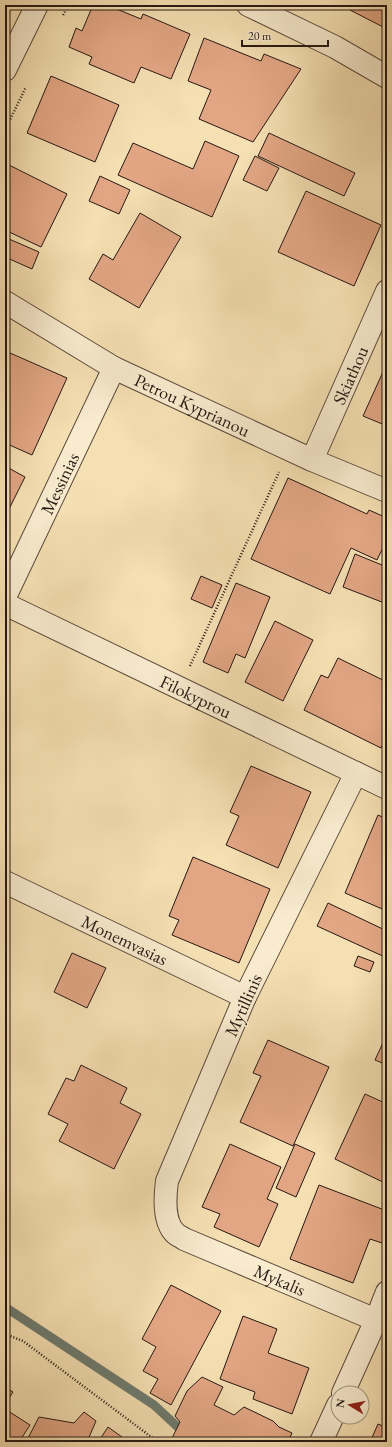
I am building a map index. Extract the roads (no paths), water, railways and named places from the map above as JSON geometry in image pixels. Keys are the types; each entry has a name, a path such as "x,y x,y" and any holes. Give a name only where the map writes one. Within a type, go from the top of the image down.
{"street":[{"path":"5,70 37,5"},
{"path":"248,5 335,47 387,77"},
{"name":"Skiathou","path":"312,460 387,291"},
{"name":"Petrou Kyprianou","path":"5,302 114,368 312,460 387,491"},
{"name":"Messinias","path":"5,597 114,368"},
{"name":"Filokyprou","path":"5,604 387,788"},
{"name":"Mytillinis","path":"184,1239 176,1234 171,1227 166,1214 165,1199 167,1181 245,997 356,773"},
{"name":"Monemvasias","path":"5,882 245,997"},
{"name":"Mykalis","path":"184,1239 376,1320"},
{"path":"347,1385 387,1292"},
{"path":"321,1442 330,1422"}],"waterway":[{"path":"5,1307 154,1405 194,1442"}]}
